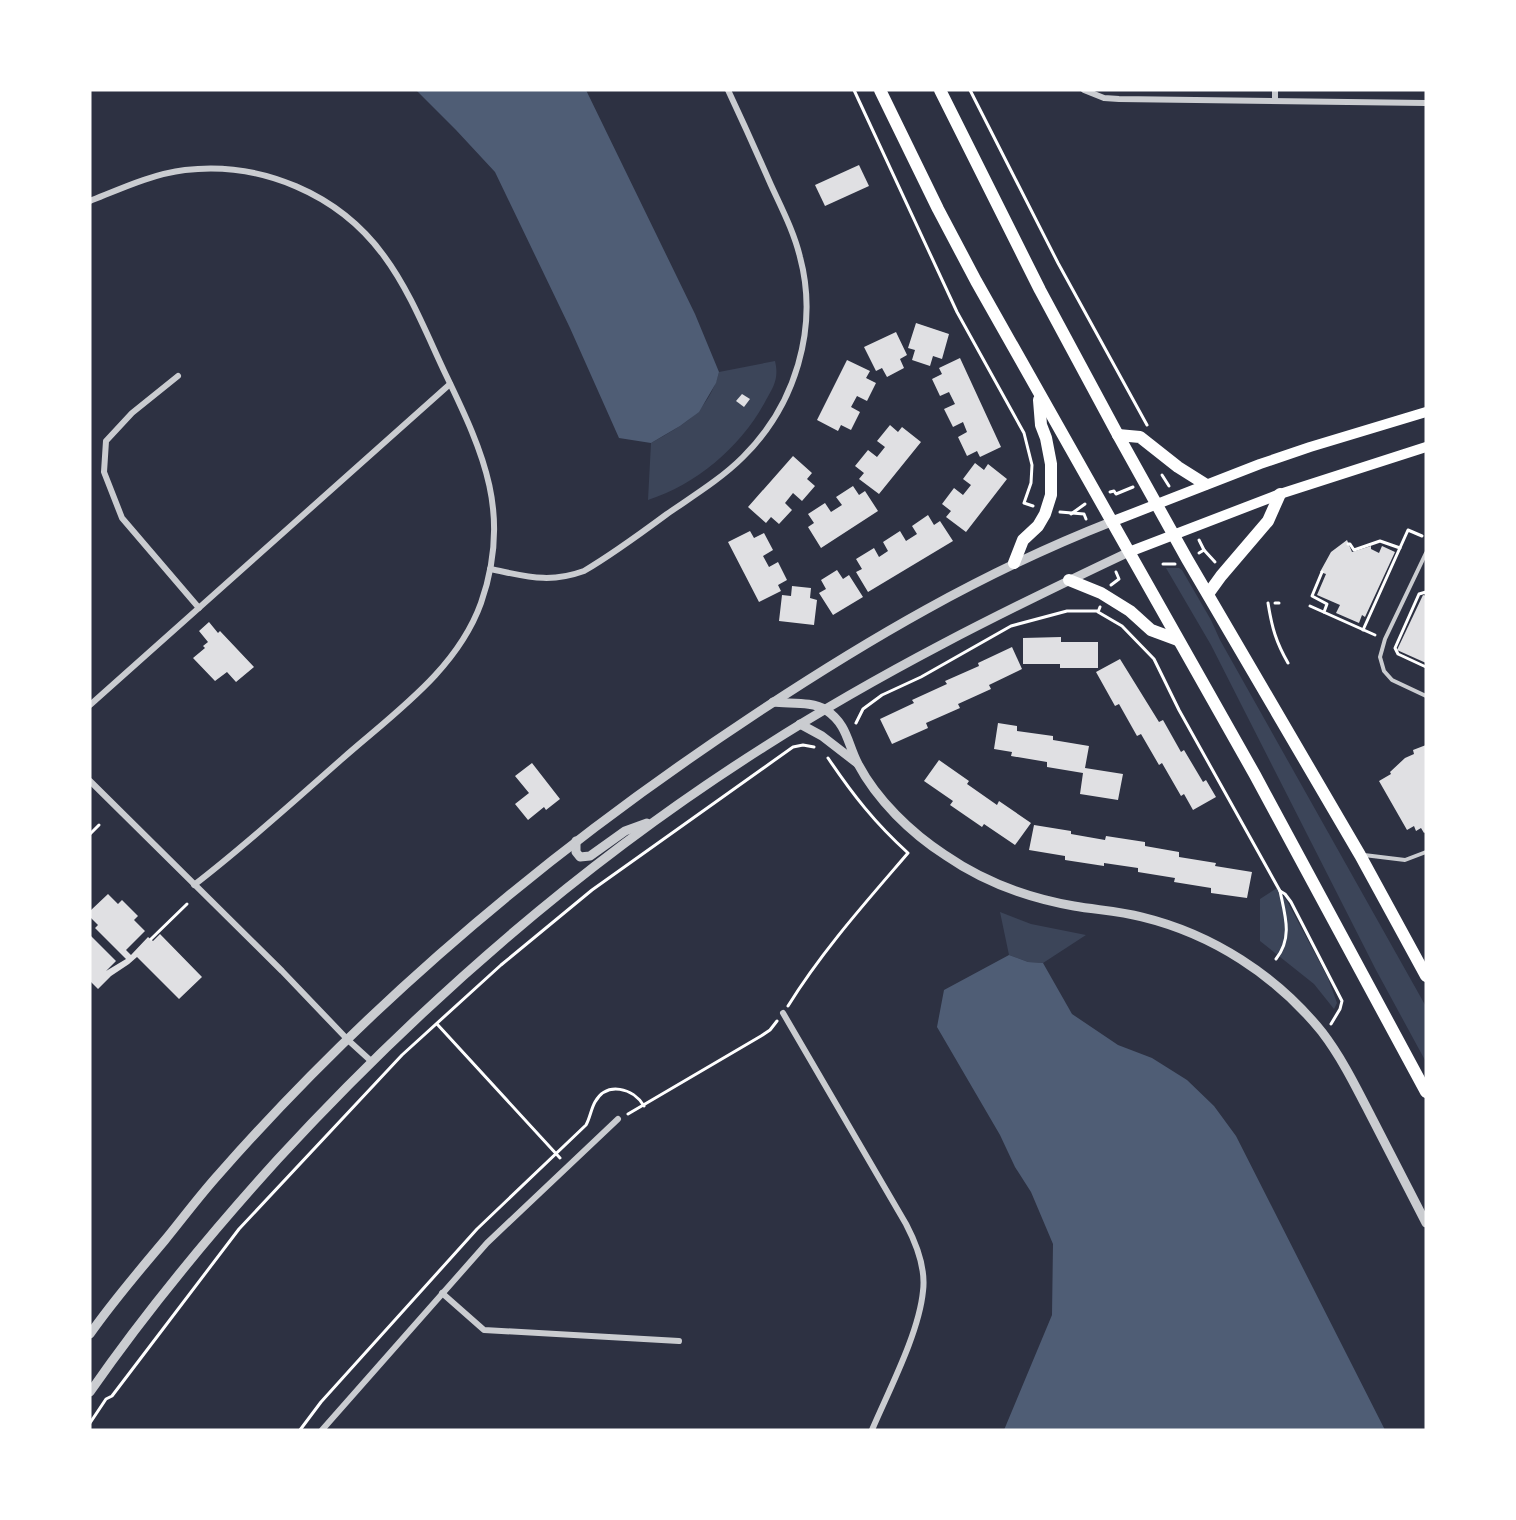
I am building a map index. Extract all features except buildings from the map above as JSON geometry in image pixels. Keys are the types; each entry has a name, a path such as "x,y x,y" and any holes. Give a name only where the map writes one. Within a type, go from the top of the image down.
{"main road":[{"path":"880,90 938,209 1039,396 1130,552 1304,864 1426,1092"},
{"path":"940,90 1040,290 1118,435 1173,535 1360,855 1426,976"},
{"path":"1014,563 1023,540 1038,526 1045,514 1051,495 1051,464 1041,425 1039,396"},
{"path":"1111,522 1205,484 1310,447 1426,412"},
{"path":"1118,435 1140,437 1178,467 1205,484"},
{"path":"1130,552 1280,495 1426,447"},
{"path":"1208,594 1268,522 1280,495"},
{"path":"1069,580 1101,593 1130,611 1151,630 1179,640"}],"street":[{"path":"490,569 544,579 567,577 584,571 689,499 742,458 766,431 786,396 797,370 805,341 806,287 801,259 793,232 728,90"},
{"path":"1084,90 1104,98 1119,99 1426,103"},
{"path":"1275,90 1275,101"},
{"path":"90,201 160,175 183,170 236,170 263,174 291,183 317,196 356,223 385,257 403,286 477,442 490,483 494,509 494,552 490,569 481,603 457,650 433,678 248,843 194,885"},
{"path":"178,376 132,413 106,441 104,472 122,518 199,608"},
{"path":"90,705 450,384"},
{"path":"90,1334 218,1174 348,1040 417,973 576,841 680,765 773,702 901,622 1014,563 1111,522"},
{"path":"90,1392 181,1271 241,1199 371,1061 518,927 655,821 707,784 800,724 965,631 1130,552"},
{"path":"773,702 806,704 825,709 838,720 845,731 857,763 882,800 934,847 968,870 1004,887 1047,901 1133,915 1189,931 1224,949 1261,973 1292,1000 1323,1033 1363,1101 1426,1223"},
{"path":"800,724 822,736 857,763"},
{"path":"90,781 371,1061"},
{"path":"576,841 576,852 580,857 590,856 625,831 655,821"},
{"path":"783,1013 918,1248 924,1289 916,1321 872,1430"},
{"path":"322,1430 513,1216 618,1119"},
{"path":"442,1293 484,1330 679,1341"}],"lane":[{"path":"1426,553 1385,639 1380,657 1384,671 1392,680 1426,696"},
{"path":"1360,855 1405,860 1426,852"}],"path":[{"path":"854,90 957,312 1024,433 1032,465 1031,483 1024,503 1038,507"},
{"path":"970,90 1058,263 1148,426 1153,431"},
{"path":"1162,475 1169,486"},
{"path":"1107,493 1114,490 1116,494 1122,491"},
{"path":"1071,514 1085,503"},
{"path":"1055,511 1084,514 1092,529"},
{"path":"1363,630 1408,530 1422,536"},
{"path":"1198,538 1204,550 1216,563"},
{"path":"1348,544 1350,543 1354,550 1380,541 1400,548"},
{"path":"1199,553 1204,550"},
{"path":"1110,562 1119,579"},
{"path":"1163,564 1177,564"},
{"path":"1322,573 1312,596 1327,604 1324,612"},
{"path":"1110,588 1119,579 1125,577"},
{"path":"1426,592 1419,594 1395,648 1398,654 1426,667"},
{"path":"1098,612 1102,602"},
{"path":"1268,603 1277,644 1288,663"},
{"path":"1310,606 1376,635"},
{"path":"856,723 863,709 882,696 1011,626 1067,611 1098,612 1122,626 1154,659 1179,710 1280,891 1284,903 1287,934 1285,945 1276,959"},
{"path":"90,1423 105,1399 112,1396 239,1229 365,1093 436,1023 592,890 793,747 803,745 814,747"},
{"path":"618,1119 644,1106 770,1030 808,974 908,854 857,801 824,752"},
{"path":"90,834 99,825"},
{"path":"1280,891 1286,894 1291,902 1342,1001 1340,1009 1323,1033"},
{"path":"151,939 187,904"},
{"path":"436,1023 567,1167"},
{"path":"300,1430 321,1402 477,1228 586,1125 593,1105 600,1095 613,1089 624,1089 635,1095 644,1106"}],"shaded area":[{"path":"416,90 586,90 695,314 719,372 716,383 699,412 651,443 619,438 570,328 495,172"},
{"path":"775,361 776,377 771,390 756,417 731,448 684,484 648,500 651,443 685,423 702,407 709,397 719,372"},
{"path":"1166,568 1182,570 1424,1003 1426,1007 1426,1062 1376,970 1211,645"},
{"path":"1277,888 1287,901 1328,978 1337,1003 1334,1009 1314,984 1260,941 1260,899"},
{"path":"1000,912 1031,924 1086,935 1043,963 1028,962 1009,955"},
{"path":"1009,955 1028,962 1043,963 1072,1014 1118,1045 1152,1058 1187,1080 1214,1106 1236,1136 1385,1430 1004,1430 1052,1315 1053,1244 1031,1192 937,1027 944,990"}]}
